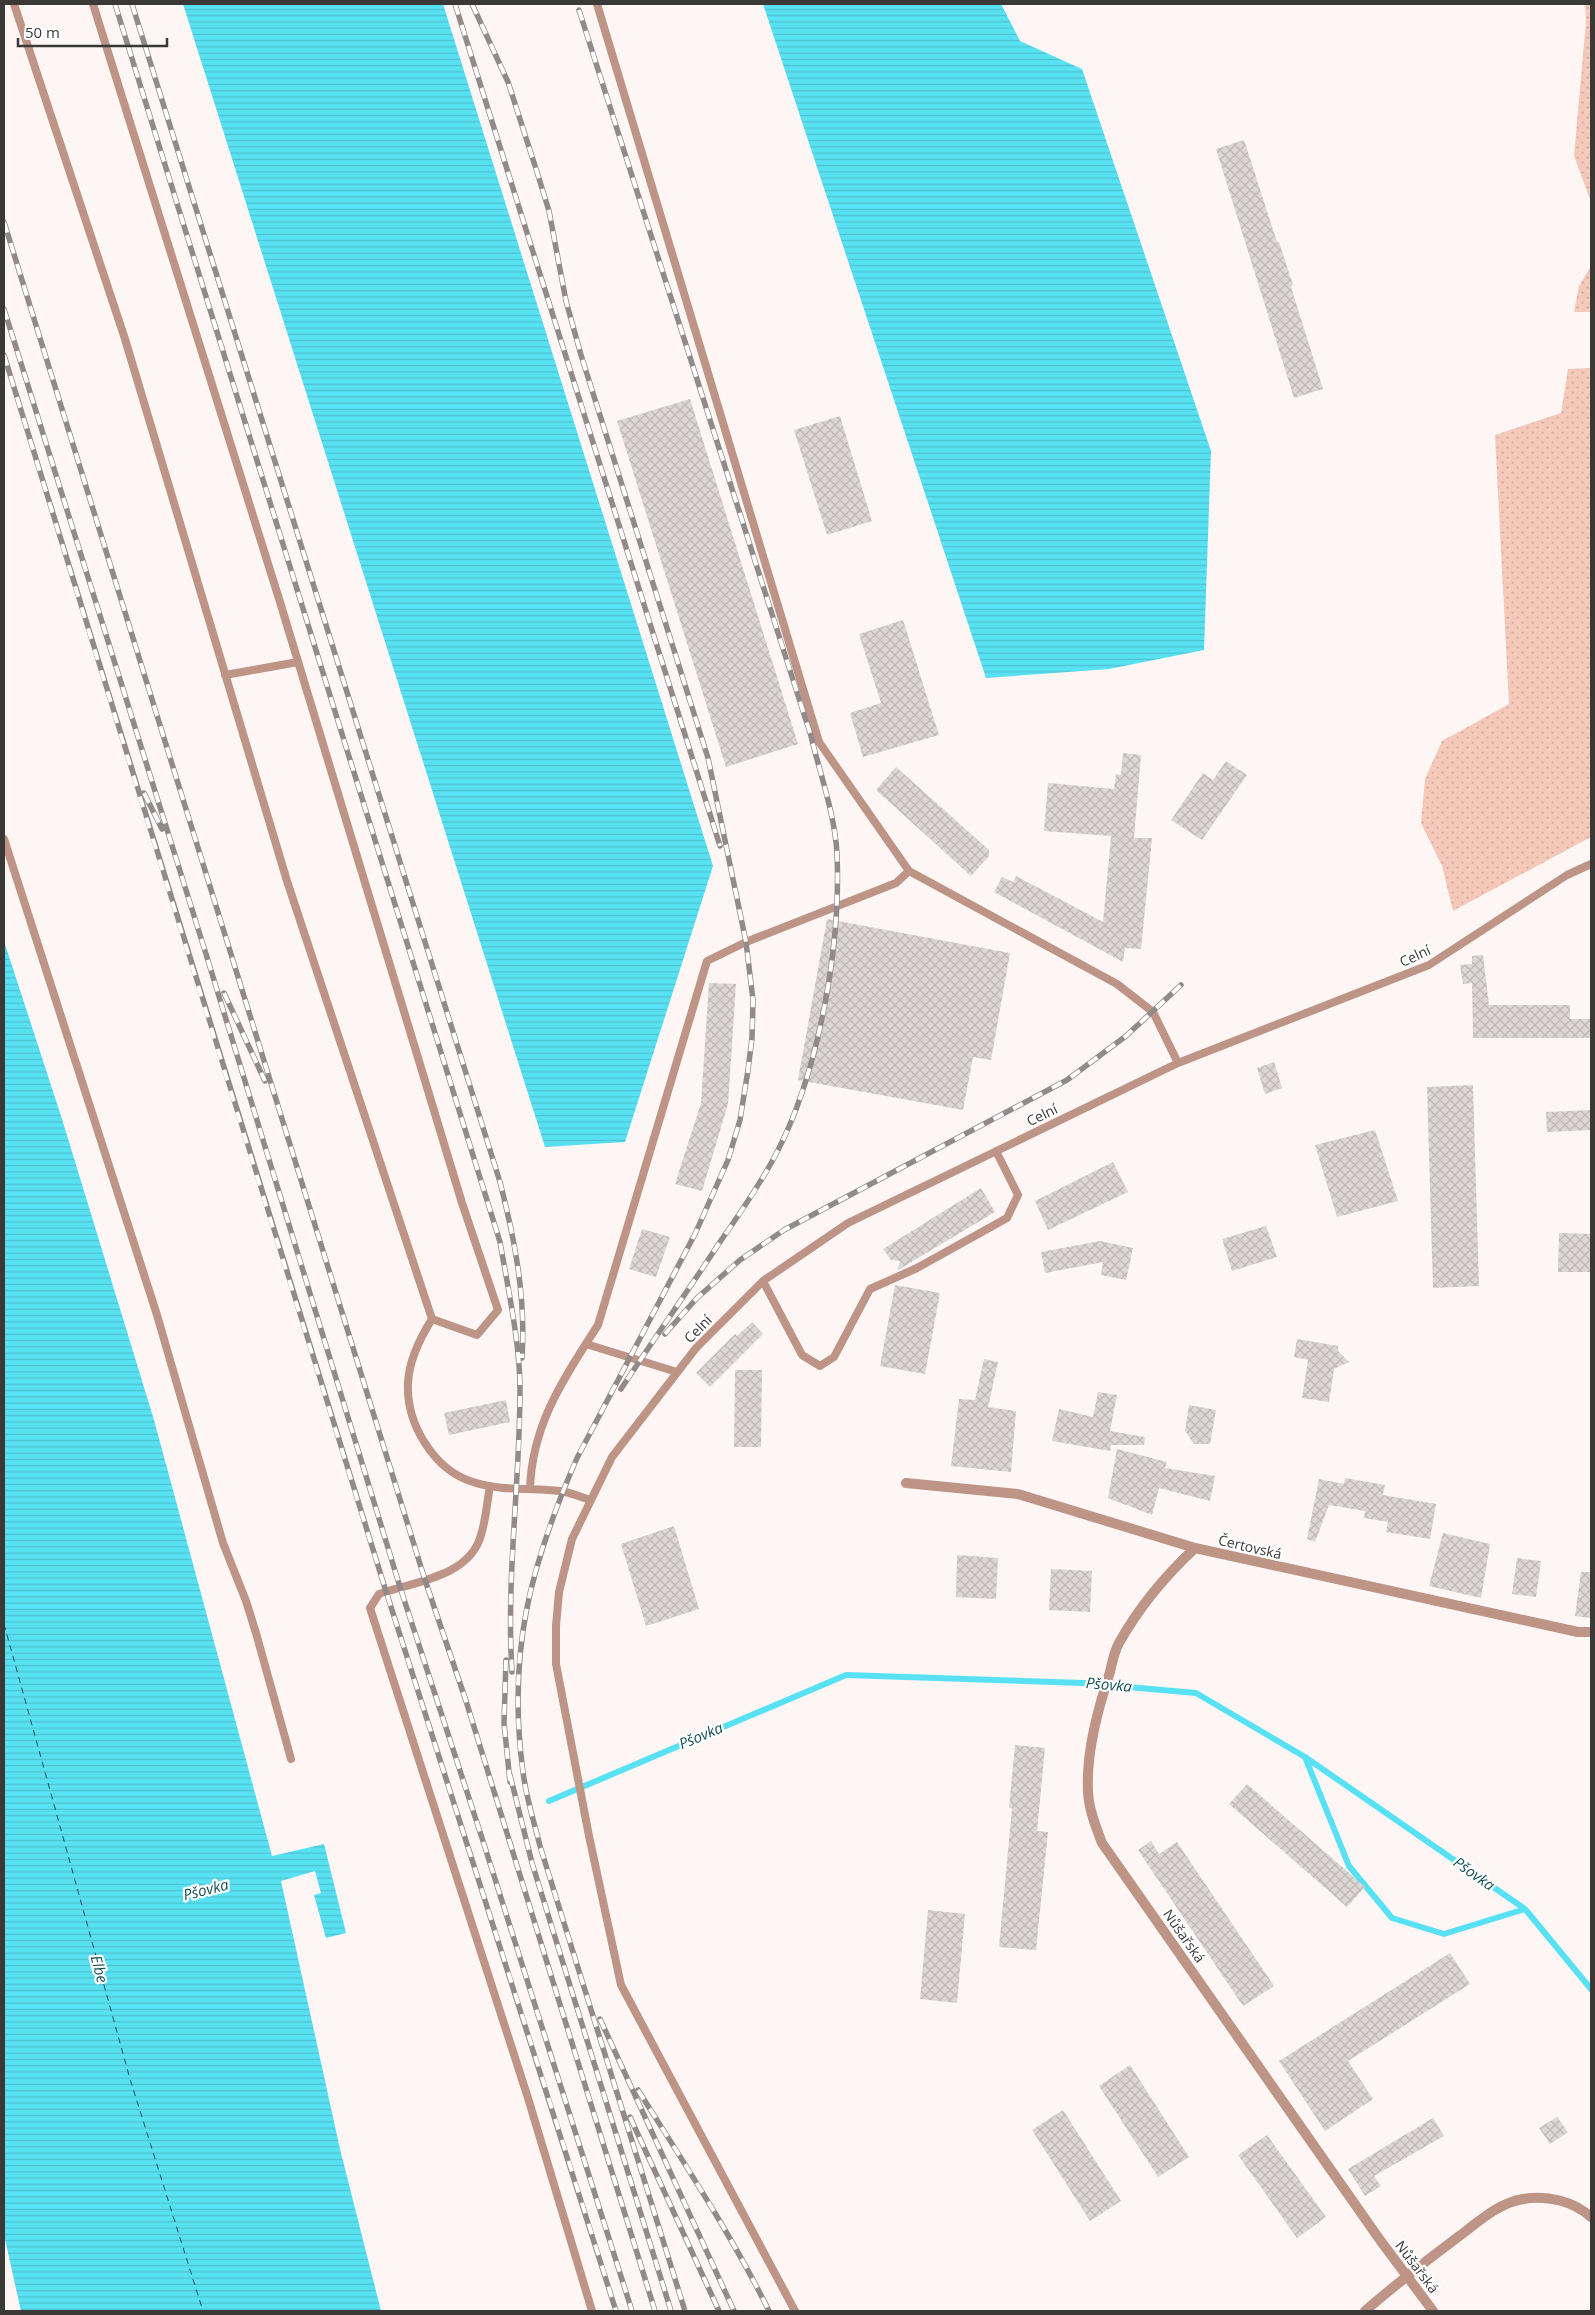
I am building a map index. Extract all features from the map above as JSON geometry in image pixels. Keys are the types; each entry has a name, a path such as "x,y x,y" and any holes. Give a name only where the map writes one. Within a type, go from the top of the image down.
{"street":[{"name":"Čertovská","path":"906,1483 1018,1494 1195,1548 1568,1630 1591,1632"},
{"name":"Nůšařská","path":"1195,1548 1167,1574 1141,1608 1118,1645 1101,1699 1094,1734 1088,1792 1093,1820 1102,1843 1406,2276 1433,2311"},
{"path":"1365,2311 1406,2276 1503,2206 1522,2199 1546,2198 1563,2201 1583,2210 1591,2217"}],"lane":[{"path":"14,4 125,339 287,881 432,1319"},
{"path":"93,4 298,662 462,1203 498,1310 477,1335 432,1319"},
{"path":"598,4 819,742 909,871 1117,984 1153,1012 1178,1063"},
{"path":"225,675 298,662"},
{"path":"4,839 157,1315 223,1543 246,1601 291,1759"},
{"name":"Celní","path":"795,2311 621,1985 589,1836 556,1664 556,1626 559,1592 572,1539 612,1457 696,1348 764,1281 848,1223 1178,1063 1429,965 1567,875 1591,864"},
{"path":"530,1489 531,1468 540,1427 573,1364 598,1325 707,961 746,942 896,883 909,871"},
{"path":"764,1281 802,1355 820,1366 834,1358 870,1289 917,1268 1007,1218 1018,1195 996,1152"},
{"path":"432,1319 417,1342 408,1383 412,1413 426,1446 442,1464 463,1479 490,1486 563,1492 590,1500"},
{"path":"586,1344 677,1372"},
{"path":"490,1486 481,1536 469,1556 461,1564 434,1577 379,1594 370,1608 528,2098 592,2311"}],"shaded area":[{"path":"1585,4 1591,4 1591,202 1574,156 1586,22"},
{"path":"1591,266 1591,312 1574,312 1579,286"},
{"path":"1591,368 1591,837 1453,911 1442,866 1421,823 1425,779 1442,741 1509,704 1495,435 1561,413 1568,369"}],"water":[{"path":"183,4 443,4 713,866 625,1142 545,1147"},
{"path":"763,4 1001,4 1020,41 1082,69 1211,451 1204,650 1109,669 986,678"},
{"name":"Elbe","path":"4,941 62,1119 154,1420 272,1856 324,1844 346,1933 326,1938 314,1895 321,1893 315,1871 281,1881 340,2149 381,2311 21,2311 4,2235"}],"building":[{"path":"1244,140 1293,285 1291,287 1323,389 1294,398 1216,149"},
{"path":"690,399 798,744 726,767 617,421"},
{"path":"840,416 872,521 827,535 794,430"},
{"path":"903,620 939,735 863,757 850,713 881,703 859,634"},
{"path":"1123,753 1141,755 1134,838 1152,838 1141,949 1125,948 1123,962 994,892 1002,877 1013,882 1016,876 1103,922 1111,836 1044,831 1048,783 1114,789 1116,774 1121,775"},
{"path":"1226,761 1247,775 1202,840 1171,820 1203,773 1213,780"},
{"path":"896,767 989,850 989,856 971,876 876,790"},
{"path":"827,919 1010,953 991,1060 973,1057 963,1110 798,1080"},
{"path":"1483,955 1489,1005 1570,1005 1570,1019 1591,1019 1591,1038 1473,1038 1472,983 1463,984 1460,965 1472,964 1472,956"},
{"path":"709,983 736,984 728,1104 702,1191 675,1184 701,1103"},
{"path":"1274,1062 1282,1088 1265,1094 1257,1068"},
{"path":"1473,1085 1479,1286 1433,1288 1427,1087"},
{"path":"1591,1110 1591,1130 1547,1132 1546,1112"},
{"path":"1375,1130 1398,1201 1337,1217 1315,1145"},
{"path":"1113,1162 1128,1192 1048,1230 1035,1201"},
{"path":"981,1188 995,1212 898,1270 900,1261 891,1260 883,1249"},
{"path":"1266,1226 1277,1257 1232,1271 1222,1239"},
{"path":"642,1229 670,1237 656,1277 629,1269"},
{"path":"1559,1233 1591,1234 1591,1272 1558,1272"},
{"path":"1100,1241 1133,1248 1126,1280 1101,1275 1103,1262 1045,1273 1041,1252"},
{"path":"895,1285 940,1293 925,1374 880,1366"},
{"path":"752,1322 763,1334 710,1387 696,1373 735,1334 737,1336"},
{"path":"1297,1339 1338,1346 1338,1351 1349,1362 1334,1369 1329,1402 1302,1398 1308,1360 1294,1357"},
{"path":"984,1359 998,1362 988,1407 1016,1411 1011,1472 951,1466 959,1399 975,1400"},
{"path":"735,1370 762,1370 761,1447 734,1447"},
{"path":"1098,1392 1117,1395 1110,1431 1145,1437 1144,1445 1111,1445 1110,1451 1052,1441 1059,1409 1093,1417"},
{"path":"506,1400 510,1422 449,1435 444,1413"},
{"path":"1189,1405 1216,1410 1210,1444 1194,1444 1185,1431"},
{"path":"1117,1449 1167,1462 1165,1468 1215,1476 1210,1501 1159,1488 1152,1515 1108,1498"},
{"path":"1345,1478 1385,1485 1383,1495 1436,1504 1430,1539 1386,1532 1388,1522 1364,1518 1365,1511 1329,1505 1315,1542 1307,1539 1319,1479 1344,1484"},
{"path":"674,1526 699,1609 646,1626 621,1544"},
{"path":"1443,1533 1490,1544 1481,1598 1429,1586"},
{"path":"957,1555 998,1558 996,1599 956,1597"},
{"path":"1517,1558 1541,1561 1536,1597 1512,1594"},
{"path":"1051,1569 1092,1571 1090,1612 1049,1610"},
{"path":"1581,1572 1591,1572 1591,1618 1575,1616"},
{"path":"1015,1745 1045,1748 1037,1831 1048,1832 1036,1950 999,1947 1012,1808 1009,1808"},
{"path":"1247,1784 1365,1887 1347,1907 1229,1804"},
{"path":"1151,1841 1159,1854 1177,1842 1274,1986 1243,2006 1138,1850"},
{"path":"928,1910 965,1914 957,2003 920,1999"},
{"path":"1450,1953 1470,1984 1348,2061 1373,2099 1325,2131 1279,2061"},
{"path":"1130,2065 1189,2157 1158,2177 1099,2086"},
{"path":"1063,2110 1121,2201 1090,2221 1032,2130"},
{"path":"1557,2117 1568,2132 1550,2144 1539,2128"},
{"path":"1433,2118 1444,2136 1374,2176 1381,2186 1365,2196 1348,2169"},
{"path":"1267,2135 1326,2217 1297,2238 1238,2155"}],"waterway":[{"name":"Pšovka","path":"549,1801 846,1675 1083,1683 1196,1693 1305,1757 1525,1909 1591,1989"},
{"path":"1305,1757 1349,1866 1392,1918 1444,1934 1525,1909"}],"ferry route":[{"path":"4,1624 130,2079 203,2311"}],"railway":[{"path":"115,4 500,1242 516,1335 520,1389 511,1601 512,1672"},
{"path":"132,4 500,1182 521,1291 522,1358"},
{"path":"455,4 720,846"},
{"path":"472,4 508,82 537,172 549,211 566,301 581,355 708,758 746,942 753,1000 752,1038 748,1070 740,1120 728,1160 695,1234 577,1458 561,1498 546,1536 526,1611 518,1688 523,1772 540,1846 685,2311"},
{"path":"579,10 811,736 830,810 837,854 835,929 831,969 815,1048 804,1087 790,1123 775,1156 757,1187 621,1389"},
{"path":"4,222 425,1580 466,1701 655,2311"},
{"path":"4,309 206,954 400,1587 632,2311"},
{"path":"4,355 384,1585 616,2311"},
{"path":"144,793 162,829"},
{"path":"665,1334 697,1298 740,1260 784,1230 1067,1080 1126,1036 1181,985"},
{"path":"224,993 265,1081"},
{"path":"506,1660 504,1723 510,1782"},
{"path":"510,1775 532,1863 671,2311"},
{"path":"600,2019 734,2311"},
{"path":"638,2090 723,2226 769,2311"},
{"path":"630,2117 719,2311"}]}
